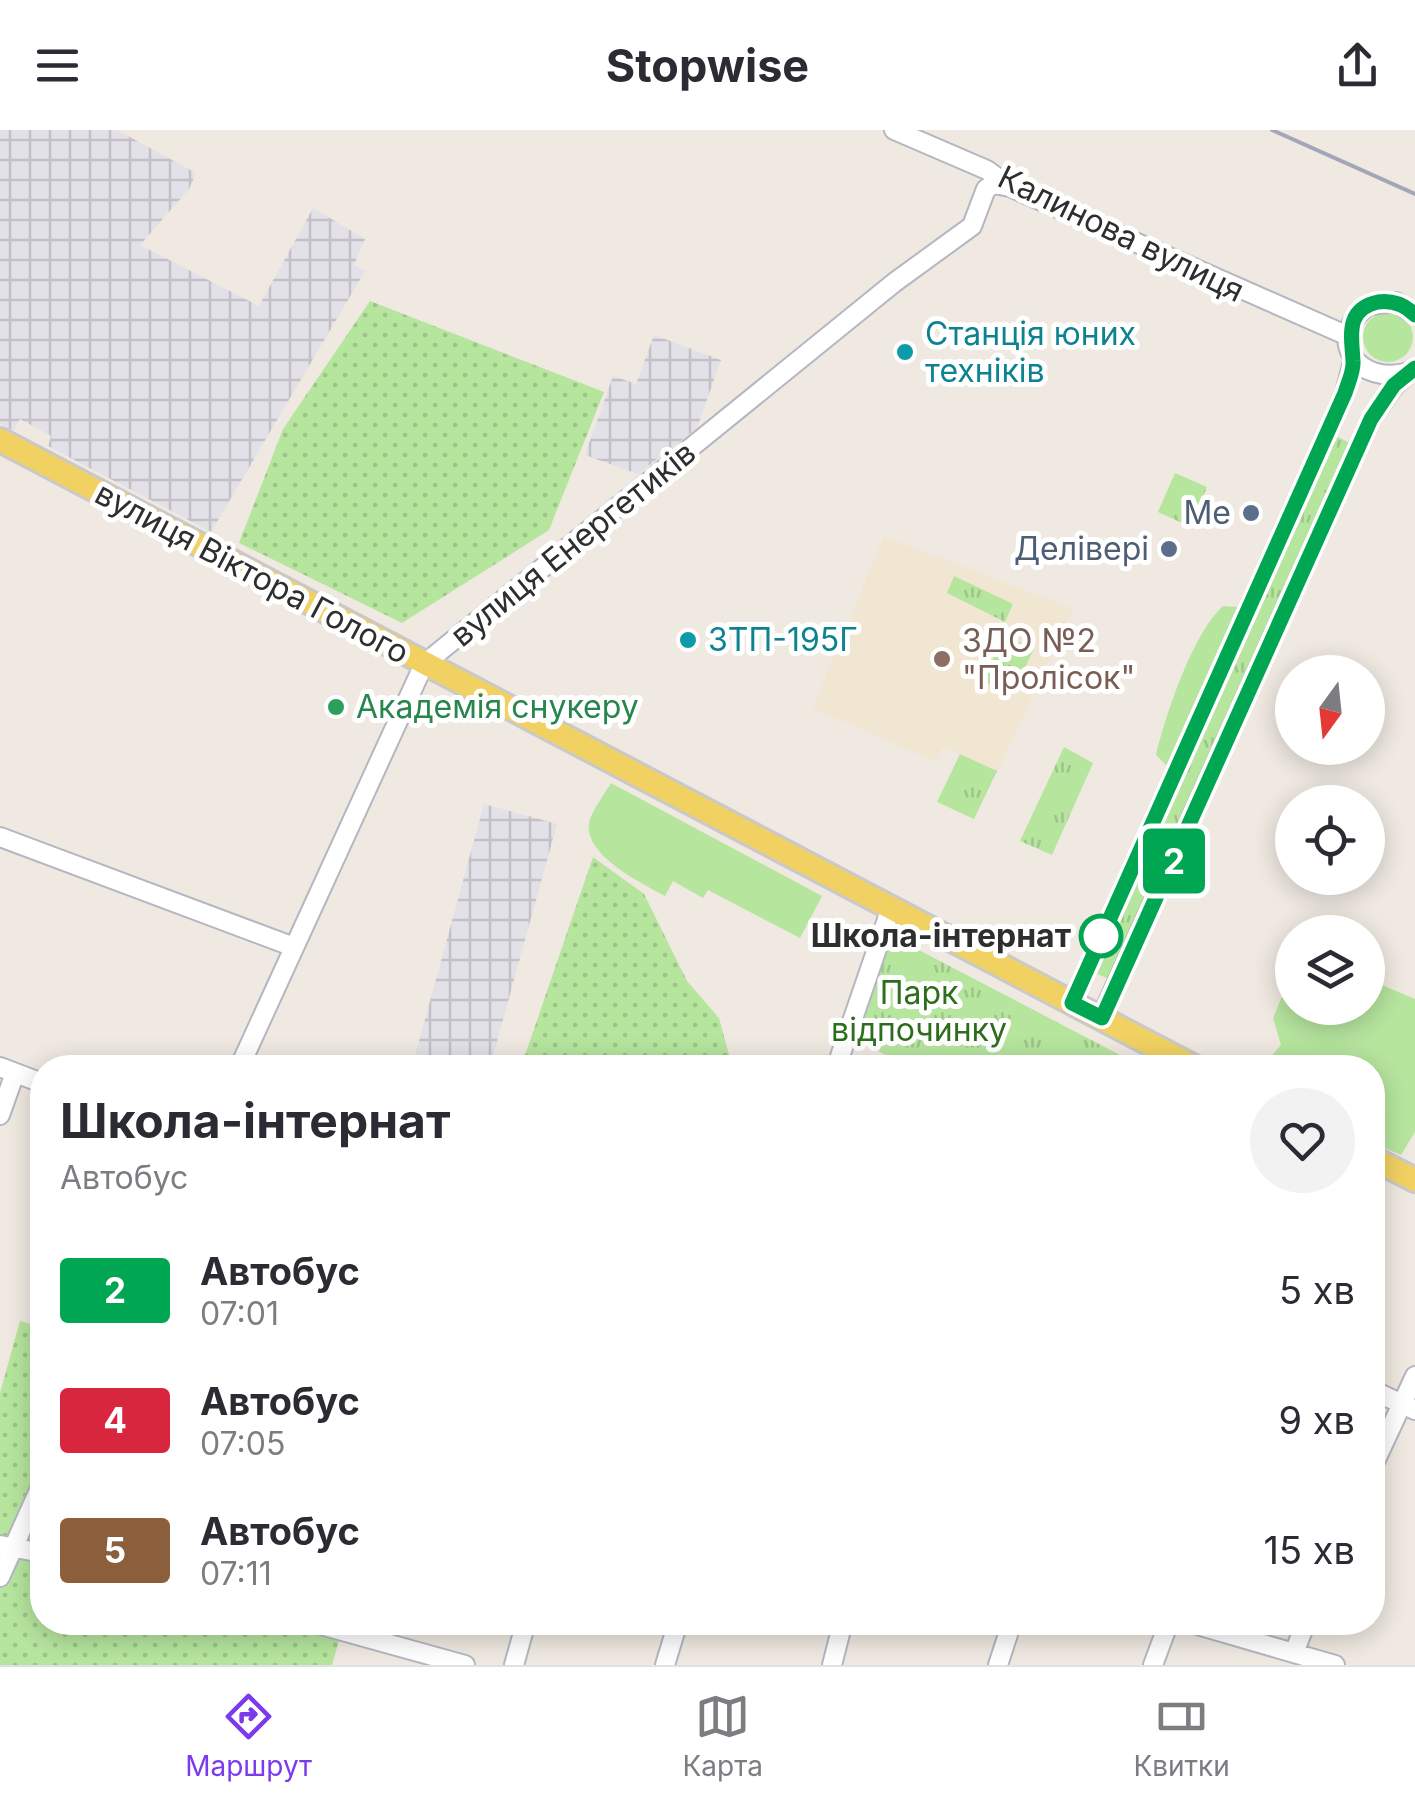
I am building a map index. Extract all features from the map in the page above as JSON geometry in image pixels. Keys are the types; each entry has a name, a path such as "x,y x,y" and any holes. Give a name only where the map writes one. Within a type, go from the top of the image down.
{"main road":[{"name":"вулиця Віктора Голого","path":"0,440 1172,1055"},
{"path":"1385,1165 1415,1180"}],"street":[{"name":"Калинова вулиця","path":"894,130 987,170 1010,187 1348,336"},
{"name":"вулиця Енергетиків","path":"245,1055 424,664 880,294 972,226 986,188 994,184 1010,187"},
{"path":"1413,368 1382,376 1366,371 1354,358 1348,336 1351,324 1370,305 1396,302 1415,315"},
{"path":"1072,1003 1345,393 1354,358"},
{"path":"1102,1018 1371,419 1413,368"},
{"path":"0,837 294,947"},
{"path":"840,1055 891,908"},
{"path":"0,1115 7,1070"},
{"path":"1385,1446 1409,1406 1415,1376"},
{"path":"1385,1396 1409,1406"},
{"path":"0,1577 6,1546 30,1505"},
{"path":"357,1635 465,1665"},
{"path":"514,1665 522,1635"},
{"path":"665,1665 674,1635"},
{"path":"832,1665 840,1635"},
{"path":"998,1665 1008,1635"},
{"path":"1153,1665 1164,1635"},
{"path":"1229,1635 1335,1665"}],"shaded area":[{"path":"0,130 117,130 196,173 189,189 140,245 259,306 313,208 365,239 354,265 365,271 211,532 48,446 51,436 20,419 13,431 0,424"},
{"path":"654,335 721,360 697,428 638,474 585,455 613,376 636,384"},
{"name":"ЗДО №2 \"Пролісок\"","path":"884,536 1073,609 998,771 943,747 936,762 813,708"},
{"path":"484,804 557,824 493,1055 415,1055"}],"green space":[{"path":"370,301 604,392 549,530 402,623 239,543 283,429"},
{"path":"1388,312 1406,319 1413,337 1406,355 1388,362 1370,355 1363,337 1370,319"},
{"path":"1334,435 1352,444 1111,980 1093,972"},
{"path":"1175,473 1207,487 1191,527 1158,512"},
{"path":"954,576 1013,604 1005,622 947,593"},
{"path":"1223,606 1238,607 1170,769 1156,755 1166,718 1191,654"},
{"path":"1003,635 1034,649 1012,694 983,682"},
{"path":"1064,747 1093,763 1052,855 1020,841"},
{"path":"960,754 997,771 974,819 937,802"},
{"path":"611,783 822,896 800,938 708,890 703,898 673,881 665,896 614,865 594,844 589,832 590,819"},
{"path":"593,857 644,894 687,981 719,1018 729,1055 525,1055"},
{"name":"Парк відпочинку","path":"888,934 1120,1055 886,1055 852,1038"},
{"path":"1385,986 1415,999 1415,1132 1401,1155 1385,1148 1385,1055 1272,1055 1281,1045 1275,1025 1385,1025"},
{"path":"20,1321 30,1324 30,1635 341,1635 332,1665 0,1665 0,1393"}],"railway":[{"path":"1272,130 1415,194"}],"bus line":[{"name":"2","path":"1415,315 1396,302 1382,301 1359,312 1351,324 1348,344 1354,358 1345,393 1072,1003 1102,1018 1371,419 1394,385 1415,368"}],"place":[{"name":"Станція юних техніків","path":"905,352"},
{"name":"Me","path":"1251,513"},
{"name":"Делівері","path":"1169,549"},
{"name":"ЗТП-195Г","path":"688,640"},
{"name":"ЗДО №2 \"Пролісок\"","path":"942,659"},
{"name":"Академія снукеру","path":"336,707"},
{"name":"Школа-інтернат","path":"1101,936"}]}
